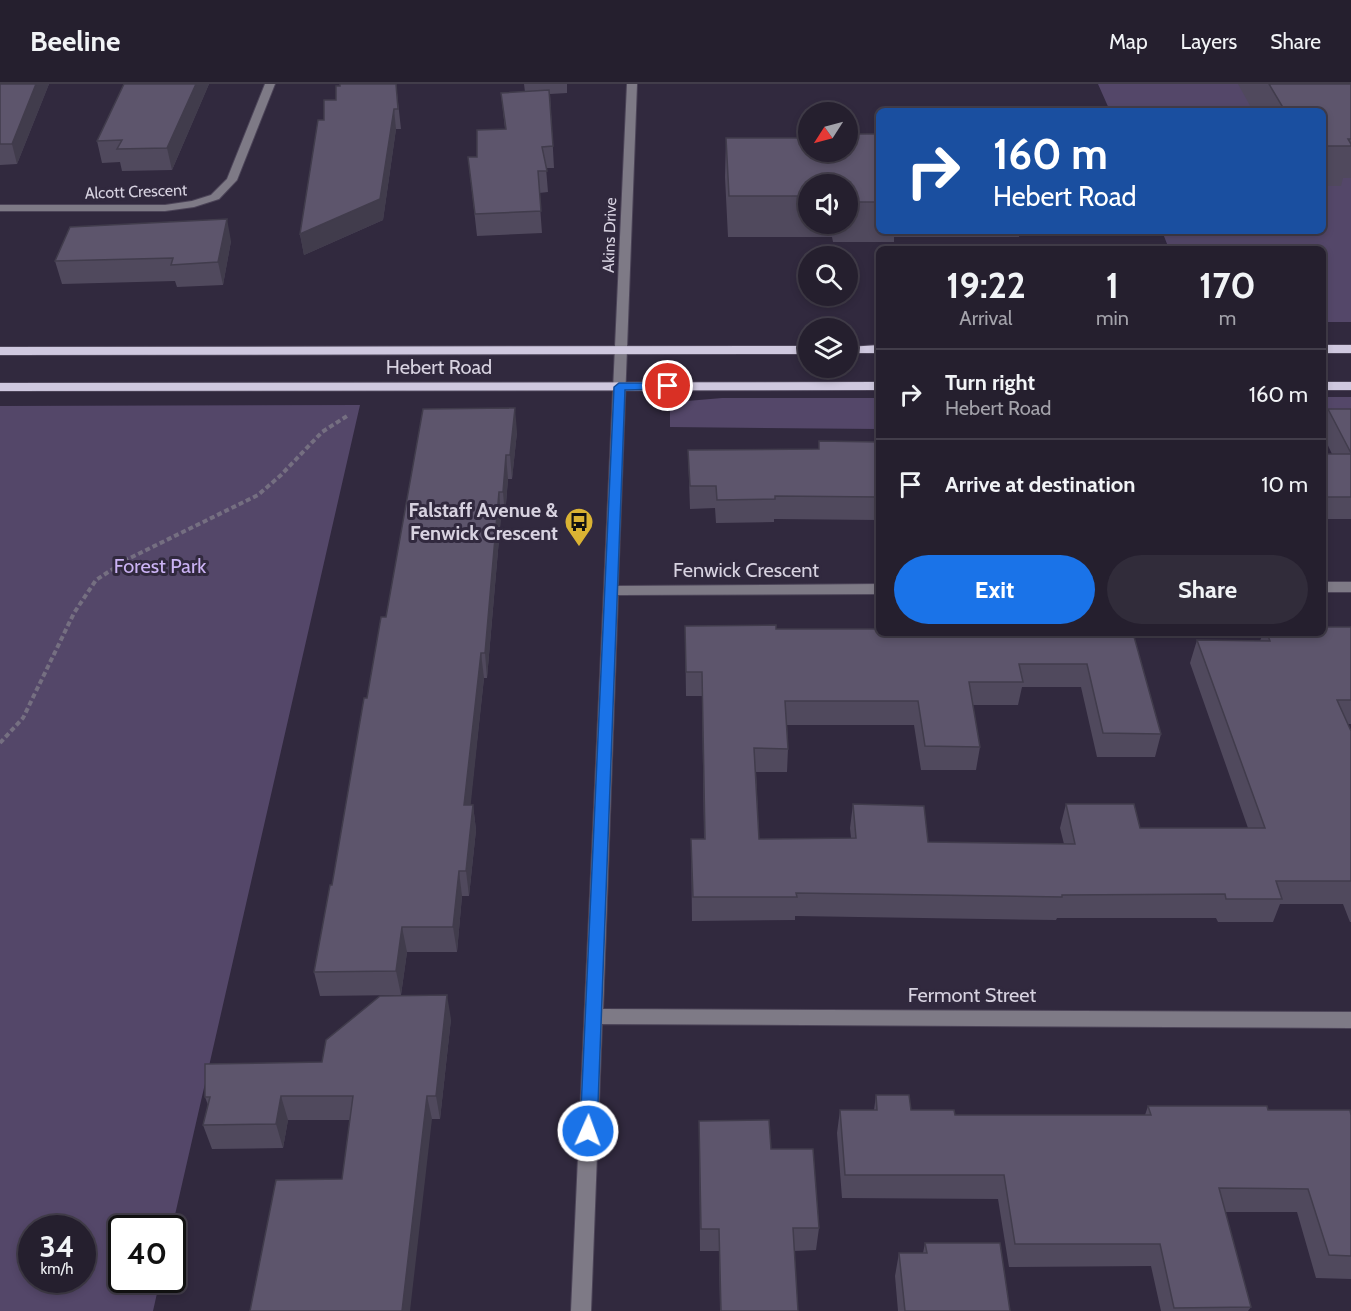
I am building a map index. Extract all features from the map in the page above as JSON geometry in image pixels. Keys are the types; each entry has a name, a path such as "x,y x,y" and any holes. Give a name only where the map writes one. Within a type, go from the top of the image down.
{"main road":[{"path":"1326,349 1351,349"},
{"name":"Hebert Road","path":"0,351 798,350"},
{"path":"858,350 876,350"},
{"name":"Hebert Road","path":"0,387 876,386"},
{"path":"1326,386 1351,386"}],"street":[{"name":"Alcott Crescent","path":"0,208 165,208 194,204 215,197 232,180 270,84"},
{"name":"Akins Drive","path":"581,1311 632,84"},
{"path":"1326,587 1351,587"},
{"name":"Fenwick Crescent","path":"612,591 876,589"},
{"name":"Fermont Street","path":"593,1016 1351,1020"}],"path":[{"path":"0,743 23,718 74,613 96,580 128,559 258,495 275,483 308,445 332,424 352,414"}],"green space":[{"path":"1098,84 1351,84 1351,322 1326,322 1326,246 1168,246 1163,234 1326,234 1326,108 1109,108"},
{"path":"1326,397 1351,397 1351,429 1326,429"},
{"path":"722,398 876,398 876,429 670,427 670,407 687,401"},
{"name":"Forest Park","path":"360,405 175,1215 108,1215 108,1293 157,1293 153,1311 0,1311 0,406"}],"building":[{"path":"0,84 36,84 12,144 0,144"},
{"path":"124,84 196,84 167,148 117,149 122,140 97,141"},
{"path":"340,84 396,84 398,109 394,109 380,199 300,234 318,120 324,120 324,100 336,100 336,86"},
{"path":"1269,84 1351,84 1351,139 1348,139 1351,146 1326,146 1326,108 1283,108"},
{"path":"549,90 553,146 542,147 547,171 538,171 541,211 475,214 468,157 477,157 477,130 506,129 501,93"},
{"path":"858,134 876,134 876,202 858,202 858,174 798,174 798,196 729,196 726,138 798,138 798,162 858,162"},
{"path":"227,219 218,262 171,265 173,258 55,261 70,227"},
{"path":"515,408 510,455 506,455 503,492 499,492 485,653 481,653 464,805 473,805 466,871 459,871 453,927 402,927 396,971 314,972 330,885 332,885 364,698 367,698 381,617 386,617 423,409"},
{"path":"1328,409 1351,409 1351,453"},
{"path":"819,441 876,442 876,497 775,496 775,499 717,500 716,486 690,486 688,450 819,449"},
{"path":"1326,454 1351,454 1351,497 1326,497"},
{"path":"776,625 776,629 876,629 876,636 1134,636 1161,734 1103,733 1087,664 1019,664 1023,682 969,682 980,747 925,746 918,701 785,701 788,749 754,748 759,839 856,838 853,804 924,806 928,842 1075,844 1066,804 1134,804 1140,828 1265,828 1197,640 1270,641 1268,636 1326,636 1326,627 1351,627 1351,700 1337,700 1351,731 1351,881 1276,881 1282,899 1226,899 1225,894 1062,895 1062,897 796,893 797,897 693,897 691,839 705,839 702,672 686,672 685,626"},
{"path":"447,995 436,1096 427,1096 402,1311 250,1311 276,1180 342,1179 353,1096 281,1096 276,1124 203,1125 210,1097 205,1097 205,1064 322,1062 326,1040 380,996"},
{"path":"876,1095 909,1095 911,1110 954,1110 955,1115 1151,1115 1148,1106 1267,1106 1268,1110 1350,1110 1351,1256 1329,1255 1308,1189 1219,1188 1251,1307 1174,1308 1160,1244 1015,1244 1004,1175 845,1175 840,1110 877,1110"},
{"path":"769,1120 771,1149 813,1149 819,1228 793,1228 798,1311 721,1311 719,1229 701,1229 699,1121"},
{"path":"925,1243 1000,1243 1010,1311 905,1311 899,1253 927,1253"}],"place":[{"name":"Falstaff Avenue & Fenwick Crescent","path":"579,548"}],"route":[{"path":"588,1131 613,575 619,387 668,386"}]}
